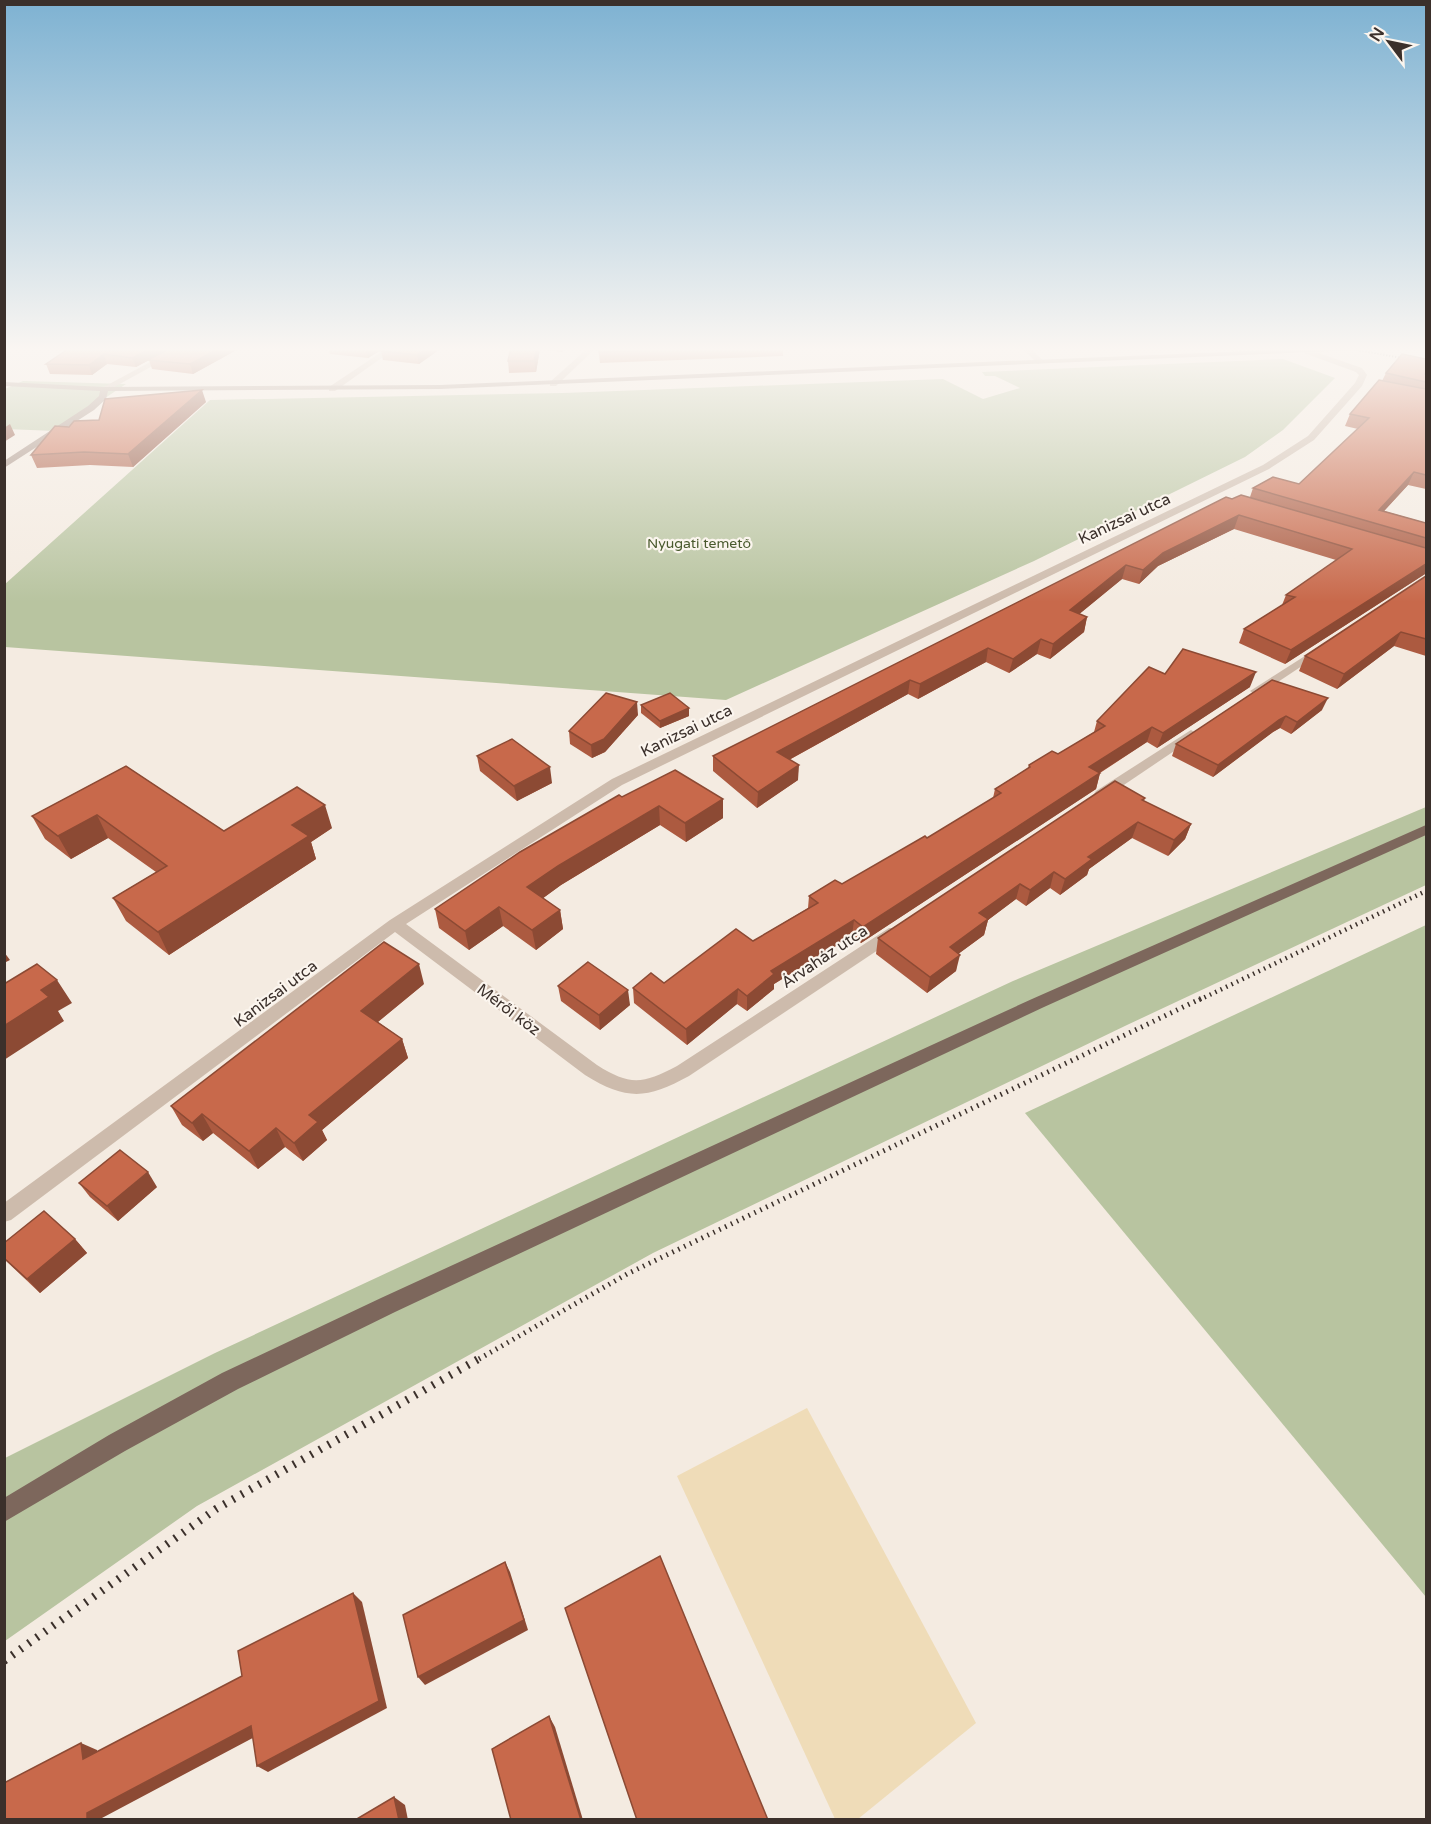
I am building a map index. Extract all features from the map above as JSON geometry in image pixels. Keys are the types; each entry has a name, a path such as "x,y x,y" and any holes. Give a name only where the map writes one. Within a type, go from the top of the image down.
{"main road":[{"path":"4,1512 117,1443 230,1381 357,1320 1028,1008 1426,830"}],"street":[{"path":"4,465 54,432"},
{"name":"Kanizsai utca","path":"4,1214 395,924 617,782 1058,567 1218,496 1317,432"},
{"path":"1248,697 1327,644"},
{"path":"1089,802 1198,730"},
{"name":"Mérői köz","path":"395,924 591,1070 607,1081 626,1088"},
{"name":"Árvaház utca","path":"626,1088 642,1089 657,1085 683,1071 901,927"}],"green space":[{"name":"Nyugati temető","path":"174,432 1280,432 1245,457 1034,561 726,700 5,647 4,585"},
{"path":"1426,807 1426,885 1127,1025 653,1253 197,1506 5,1641 5,1458 215,1353 1013,981"},
{"path":"1426,925 1426,1597 1025,1113"}],"sand":[{"path":"807,1408 976,1723 858,1819 835,1819 677,1476"}],"building":[{"path":"50,432 153,432 128,454 84,452 31,455"},
{"path":"1354,432 1426,432 1426,475 1414,472 1379,510 1426,523 1426,538 1253,488 1273,477 1299,484"},
{"path":"1241,495 1426,548 1426,564 1291,650 1244,629 1295,597 1286,595 1352,549 1239,515 1163,553 1143,570 1126,565 1070,610 1087,617 1053,644 1041,639 1013,659 988,648 920,684 910,680 777,752 799,765 758,792 713,756 1226,497 1232,499"},
{"path":"1426,576 1426,639 1401,632 1344,674 1305,656"},
{"path":"1183,649 1256,672 1163,733 1152,727 1089,767 1100,773 863,927 854,920 771,971 774,974 747,996 738,989 686,1029 633,988 651,973 664,983 736,929 753,941 818,903 809,896 835,880 842,884 925,836 927,838 1001,793 995,789 1030,767 1029,765 1052,751 1058,754 1105,726 1097,721 1149,667 1165,674"},
{"path":"1272,680 1328,698 1297,722 1286,716 1279,720 1218,765 1176,744"},
{"path":"606,693 637,702 604,739 591,745 569,731"},
{"path":"670,693 689,708 660,721 641,705"},
{"path":"512,739 550,767 514,786 477,756"},
{"path":"126,766 224,831 297,787 325,805 292,825 309,836 158,932 113,898 167,866 97,815 58,836 32,816"},
{"path":"675,770 723,799 685,823 659,806 527,887 560,910 532,930 499,907 465,931 435,909 520,852 619,795 622,797"},
{"path":"1115,781 1145,798 1142,800 1191,824 1174,840 1138,822 1088,857 1092,859 1065,879 1054,872 1030,890 1020,884 979,913 988,919 950,947 960,955 930,977 878,938"},
{"path":"384,942 419,964 361,1011 402,1039 309,1115 318,1122 294,1143 276,1128 249,1151 202,1114 192,1123 171,1106"},
{"path":"588,962 628,990 599,1015 558,986"},
{"path":"37,964 57,980 41,990 49,997 4,1026 4,984"},
{"path":"120,1150 148,1172 107,1206 79,1183"},
{"path":"44,1211 75,1239 27,1279 4,1258 4,1243"},
{"path":"660,1556 768,1820 637,1820 565,1608"},
{"path":"505,1562 524,1620 418,1677 403,1615"},
{"path":"353,1593 379,1701 257,1766 251,1726 87,1813 87,1820 4,1820 4,1783 81,1743 83,1759 242,1676 238,1651"},
{"path":"549,1716 581,1820 511,1820 492,1749"},
{"path":"394,1797 399,1820 355,1820"}],"railway":[{"path":"1199,1000 1426,891"},
{"path":"479,1359 627,1274 1202,998"},
{"path":"4,1661 216,1509 482,1357"}]}
